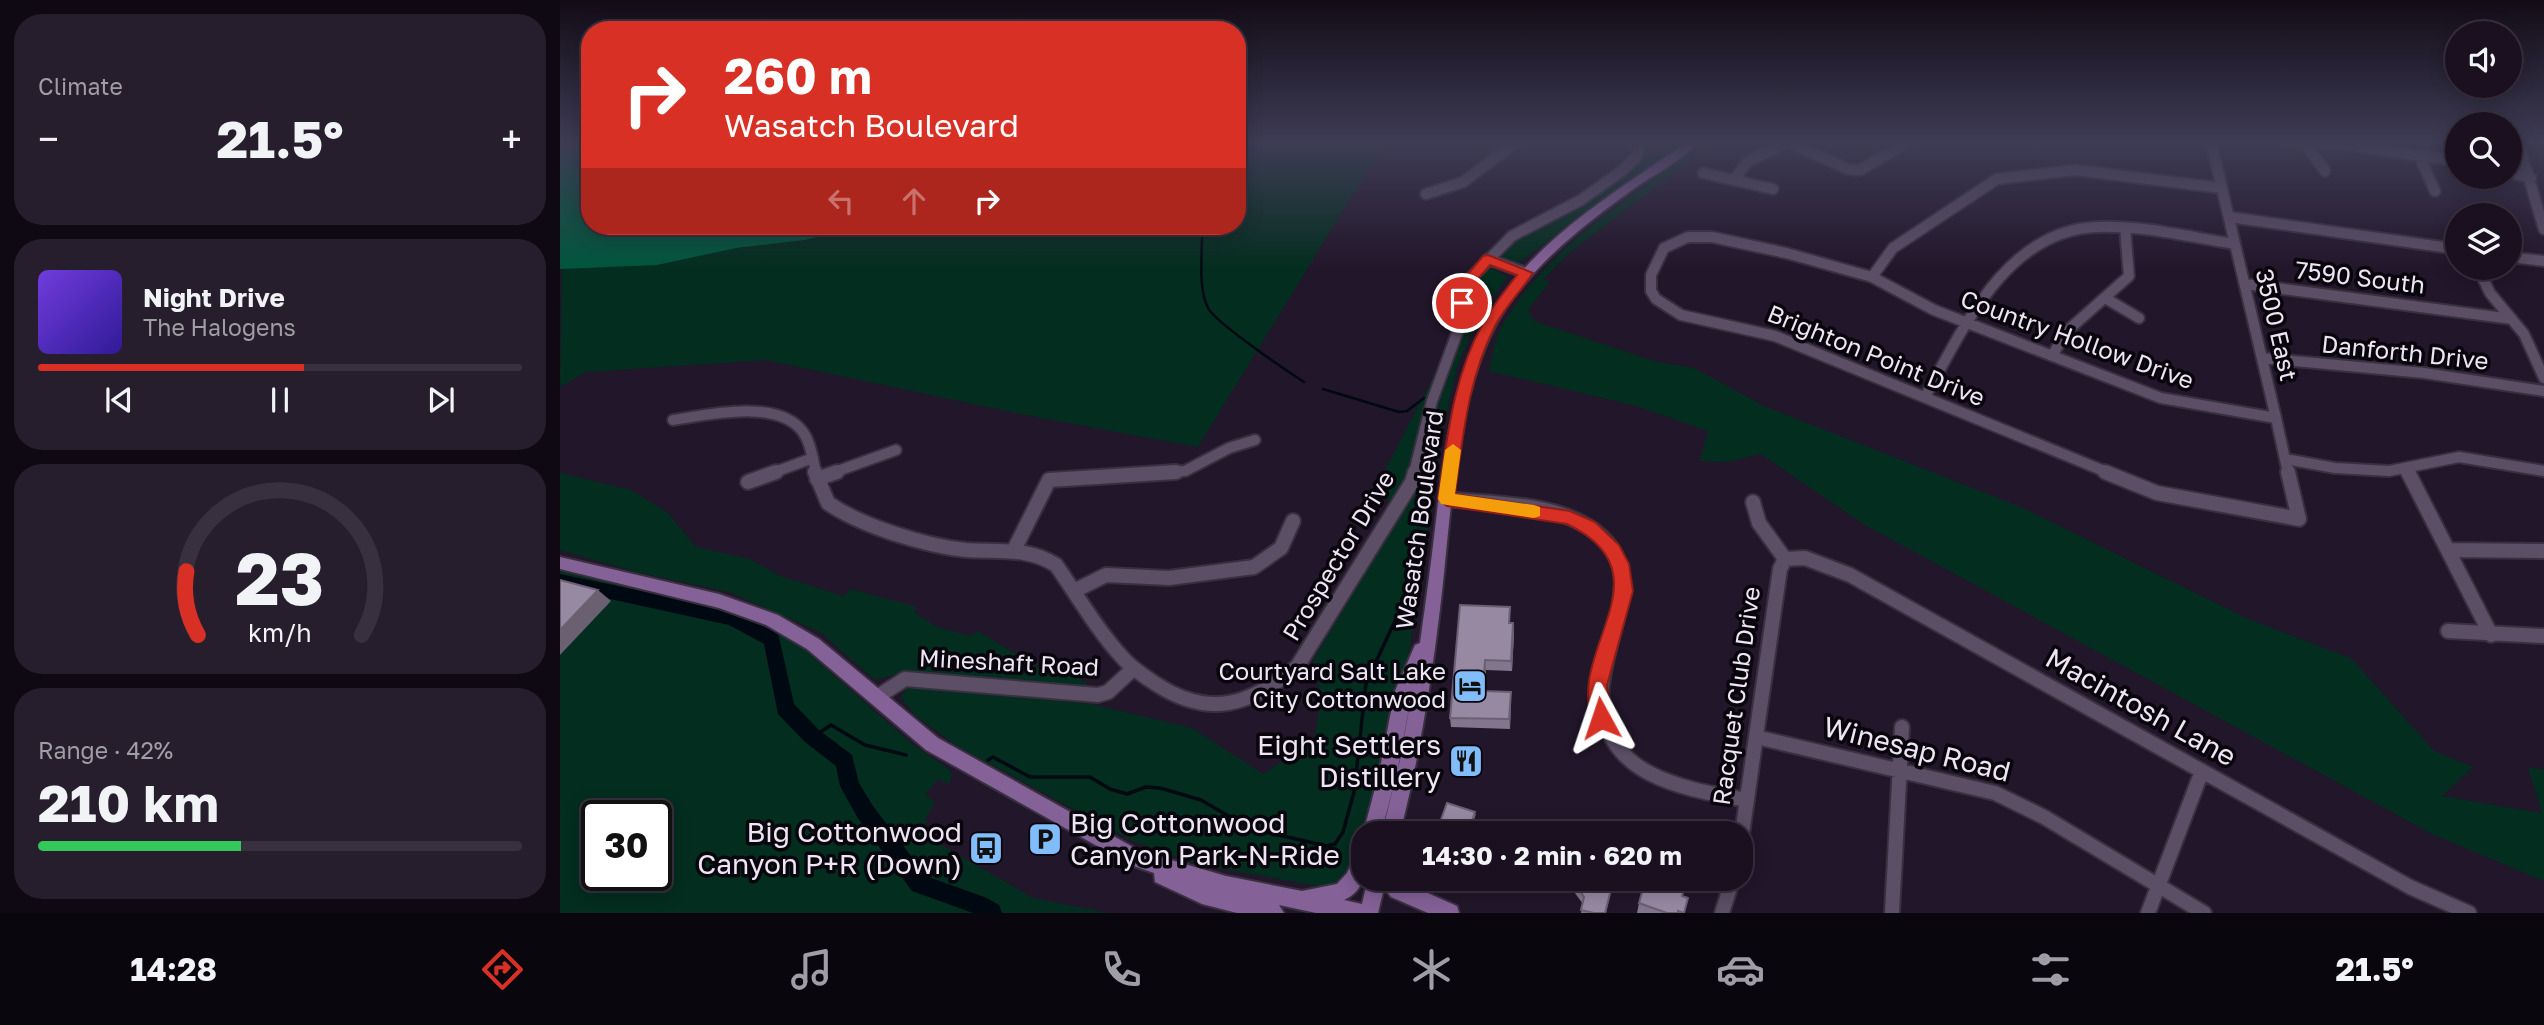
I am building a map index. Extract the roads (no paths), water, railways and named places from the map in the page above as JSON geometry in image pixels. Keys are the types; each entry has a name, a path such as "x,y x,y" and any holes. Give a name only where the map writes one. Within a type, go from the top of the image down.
{"main road":[{"name":"Wasatch Boulevard","path":"1394,821 1410,755 1460,406 1469,371 1490,323 1526,273 1559,242 1636,185"},
{"path":"560,563 719,601 762,616 813,644 947,754 1138,859 1157,873 1202,895 1275,913"},
{"path":"1375,821 1388,773 1403,691 1429,633"},
{"path":"1138,859 1192,877 1362,913"},
{"path":"1294,900 1345,891 1351,885"},
{"path":"1369,913 1374,891"},
{"path":"1400,891 1450,913"}],"street":[{"path":"1426,194 1450,190 1459,185"},
{"name":"Prospector Drive","path":"673,420 742,412 775,414 797,424 805,432 824,498 841,512 954,548 1015,548 1045,557 1056,565 1122,658 1134,668 1190,703 1219,707 1255,699 1297,667 1412,482 1432,401 1460,325 1463,292 1488,259 1511,236 1581,200 1603,185"},
{"path":"1754,185 1773,189"},
{"path":"1872,277 1892,248 1988,185"},
{"path":"2194,185 2222,188"},
{"name":"3500 East","path":"2221,185 2299,519"},
{"path":"2432,185 2435,191"},
{"path":"2532,185 2535,204 2544,229"},
{"path":"2228,217 2445,247"},
{"path":"1925,397 1994,283 2048,239 2090,227 2125,228 2235,244"},
{"path":"2052,356 2066,332 2129,276 2125,228"},
{"name":"Brighton Point Drive","path":"1872,277 1786,253 1699,236 1677,240 1664,248 1656,260 1650,283 1656,299 1681,315 1763,331 2157,493 2299,519"},
{"path":"2522,258 2544,261"},
{"path":"1488,259 1526,273"},
{"name":"Country Hollow Drive","path":"1872,277 1913,300 2161,398 2276,418"},
{"path":"2484,280 2490,293 2524,334 2544,378"},
{"name":"7590 South","path":"2245,284 2512,319"},
{"path":"2105,298 2139,318"},
{"name":"Danforth Drive","path":"2262,358 2313,365 2411,371 2544,391"},
{"path":"1015,548 1049,480 1185,471 1229,448 1255,440"},
{"path":"817,479 895,450"},
{"path":"2285,459 2363,471 2406,468 2459,457 2544,471"},
{"path":"748,482 813,458"},
{"path":"2406,468 2491,635"},
{"path":"1447,499 1570,518 1604,539 1621,564 1625,591 1598,685 1601,718 1609,736 1622,753 1654,776 1747,800"},
{"path":"1753,502 1759,523 1785,559"},
{"path":"1074,591 1106,575 1190,577 1254,567 1281,548 1293,521"},
{"path":"2450,550 2544,551"},
{"name":"Macintosh Lane","path":"1785,559 1805,558 1850,575 2419,892 2469,913"},
{"name":"Racquet Club Drive","path":"1744,821 1780,569 1785,559"},
{"path":"2448,631 2544,636"},
{"name":"Mineshaft Road","path":"877,697 905,679 1098,695 1108,692 1134,668"},
{"path":"1892,913 1902,727"},
{"name":"Winesap Road","path":"1756,737 1974,786 2021,803 2204,913"},
{"path":"2148,913 2202,771"},
{"path":"1722,913 1729,891"}],"waterway":[{"path":"1202,235 1202,279 1208,308 1237,335 1304,382"},
{"path":"1323,389 1399,412 1407,411 1424,398"},
{"path":"988,760 993,757 1030,777 1090,777 1110,789 1127,794 1146,787 1160,788 1201,800 1249,828 1326,846 1335,844 1343,832 1354,792 1366,683 1402,606 1416,560"},
{"path":"560,581 733,618 772,639 785,708 812,736 845,761 850,786 866,813 919,884 980,905 991,913"},
{"path":"813,737 831,725 865,745 906,755"}],"place":[{"name":"Courtyard Salt Lake City Cottonwood","path":"1470,686"},
{"name":"Eight Settlers Distillery","path":"1466,761"},
{"name":"Big Cottonwood Canyon Park-N-Ride","path":"1045,839"},
{"name":"Big Cottonwood Canyon P+R (Down)","path":"986,848"}]}
